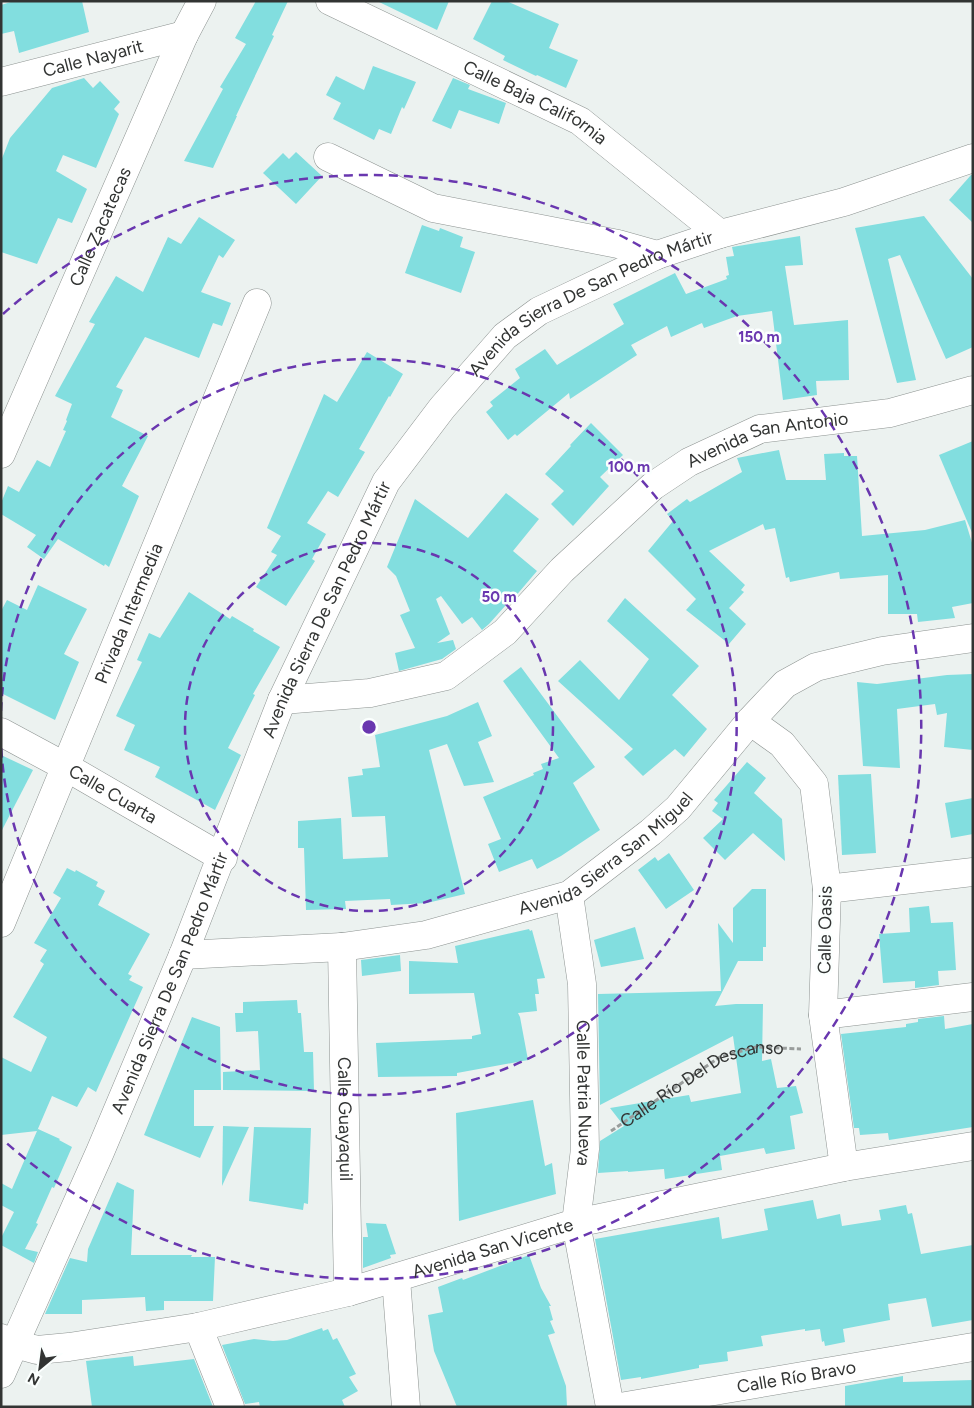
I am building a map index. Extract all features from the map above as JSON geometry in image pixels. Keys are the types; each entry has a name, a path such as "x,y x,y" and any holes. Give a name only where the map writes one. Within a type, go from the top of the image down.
{"street":[{"name":"Calle Zacatecas","path":"1,454 184,35 202,1"},
{"name":"Calle Baja California","path":"330,1 580,121 720,234"},
{"name":"Calle Nayarit","path":"1,82 184,35"},
{"path":"328,157 432,208 618,244 657,255"},
{"name":"Avenida Sierra De San Pedro Mártir","path":"1,1374 8,1341 100,1152 183,955 223,858 282,700 386,482 442,408 505,336 539,311 657,255 720,234 844,202 973,158"},
{"name":"Privada Intermedia","path":"1,923 257,303"},
{"name":"Avenida San Antonio","path":"282,700 370,693 446,676 505,632 562,570 653,486 689,462 760,429 890,413 973,390"},
{"name":"Avenida Sierra San Miguel","path":"183,955 342,947 426,935 569,895 651,832 678,808 750,721 785,684 816,667 882,651 973,638"},
{"name":"Calle Oasis","path":"750,721 782,744 814,784 827,889 823,1015 844,1167"},
{"name":"Calle Cuarta","path":"1,732 66,767 223,858"},
{"path":"827,889 973,872"},
{"name":"Calle Patria Nueva","path":"569,895 582,984 585,1149 576,1222 610,1407"},
{"name":"Calle Guayaquil","path":"342,947 348,1292"},
{"path":"823,1015 973,997"},
{"name":"Avenida San Vicente","path":"8,1341 37,1350 69,1348 198,1328 348,1292 576,1222 844,1167 973,1146"},
{"path":"396,1278 406,1407"},
{"path":"198,1328 230,1407"},
{"name":"Calle Río Bravo","path":"620,1407 973,1347"}],"path":[{"name":"Calle Río Del Descanso","path":"585,1149 720,1057 756,1047 829,1050"}],"building":[{"path":"14,1 82,1 89,32 19,53 14,31 1,34 1,5"},
{"path":"256,1 288,1 272,35 274,36 213,168 184,161 223,89 220,87 246,44 235,38"},
{"path":"377,1 449,1 437,30"},
{"path":"492,1 506,1 559,24 549,48 578,60 566,88 503,60 505,56 473,39"},
{"path":"373,66 416,82 404,109 402,107 391,134 379,129 374,140 333,119 341,103 326,95 336,76 364,90"},
{"path":"84,78 93,88 100,81 120,102 114,109 119,114 96,168 63,155 56,171 87,189 72,223 58,218 37,264 1,252 1,161 10,138 52,88"},
{"path":"453,78 470,85 468,89 506,103 499,124 459,110 451,129 432,121"},
{"path":"296,152 322,176 296,204 263,173 283,153 289,159"},
{"path":"973,175 973,223 949,200"},
{"path":"924,216 973,279 973,347 946,359 900,255 888,259 916,380 897,383 855,228"},
{"path":"199,217 235,240 223,258 219,255 201,292 231,303 222,326 213,323 199,358 145,337 116,387 123,390 111,417 148,436 122,486 139,496 109,567 105,564 104,566 58,539 44,559 27,547 36,535 1,514 1,503 8,486 19,492 37,460 50,467 66,431 63,430 72,404 55,396 95,324 89,322 116,276 143,292 168,237 181,244"},
{"path":"422,225 439,231 440,228 463,237 460,247 475,252 461,293 405,273"},
{"path":"800,236 803,265 785,266 794,325 848,320 849,380 816,381 817,395 783,400 772,311 737,316 704,328 702,323 671,337 667,326 631,345 637,355 570,399 569,393 517,436 515,434 508,440 486,412 493,406 490,402 520,378 515,369 545,349 557,365 624,324 613,304 675,273 686,294 727,279 726,276 729,275 726,257 734,256 732,247"},
{"path":"367,352 403,374 359,449 365,452 338,497 328,491 307,523 326,534 312,559 315,561 286,606 256,587 277,555 271,552 281,536 267,528 324,394 337,402"},
{"path":"591,423 623,455 600,477 609,486 573,526 551,504 564,491 545,474"},
{"path":"973,441 973,535 939,455"},
{"path":"779,450 786,480 826,480 824,454 844,453 844,456 857,456 862,536 925,530 965,520 973,546 973,603 952,607 955,618 918,622 917,614 888,614 888,575 840,579 839,572 790,582 789,577 786,578 775,528 765,530 763,524 709,551 745,585 741,590 744,592 729,608 746,624 729,644 686,610 696,599 648,551 673,521 667,514 687,499 690,502 742,472 737,458"},
{"path":"506,493 539,519 513,551 537,571 514,598 482,630 472,617 462,624 441,596 436,599 450,634 437,643 453,640 456,649 442,659 399,671 395,653 415,648 400,615 410,611 396,576 387,567 415,499 468,538"},
{"path":"38,585 87,609 64,654 79,662 55,720 1,693 1,611 7,600 27,610"},
{"path":"189,592 230,619 232,616 254,629 253,631 280,647 253,694 255,695 228,748 241,755 215,810 155,777 160,767 124,750 135,725 116,716 142,662 137,660 149,633 160,638"},
{"path":"625,598 699,666 672,695 707,729 684,757 675,749 643,776 624,757 633,749 558,681 580,660 619,700 649,659 607,621"},
{"path":"521,667 595,767 573,783 600,830 561,856 537,869 532,859 499,872 488,844 501,839 483,797 534,775 533,773 543,769 541,764 559,758 503,681"},
{"path":"973,674 973,750 944,747 947,713 937,715 935,704 897,709 900,768 863,766 857,682 877,684 947,675"},
{"path":"478,702 492,736 478,742 494,782 464,786 447,744 429,750 465,894 427,903 391,905 390,899 345,901 346,909 306,910 304,848 298,848 298,821 341,818 343,859 388,857 385,816 352,817 348,777 363,775 362,769 380,767 375,735 447,716"},
{"path":"1,755 33,770 1,832"},
{"path":"747,762 766,778 754,793 782,819 785,861 753,833 725,860 703,838 723,819 712,811 718,803 714,800"},
{"path":"871,774 876,853 842,855 838,775"},
{"path":"973,798 973,834 951,838 945,803"},
{"path":"669,853 694,890 666,909 638,870 655,857 658,861"},
{"path":"67,868 75,872 76,870 98,882 96,886 105,891 98,905 150,934 128,974 132,976 129,980 143,987 96,1092 88,1087 77,1107 52,1096 37,1131 1,1135 1,1057 31,1072 47,1037 13,1017 44,964 40,961 47,950 34,943 61,898 53,893"},
{"path":"752,889 766,889 766,947 763,947 763,961 738,961 715,1006 763,1004 762,1061 771,1059 777,1088 796,1086 803,1113 790,1116 795,1149 766,1154 764,1148 720,1156 722,1170 665,1179 664,1169 598,1173 600,1141 624,1126 610,1108 689,1095 691,1102 741,1093 733,1036 600,1105 598,994 721,991 718,923 733,943 733,908"},
{"path":"929,906 931,923 953,922 956,970 938,971 939,985 915,988 915,981 883,983 879,934 910,932 909,908"},
{"path":"635,927 644,959 601,967 594,940"},
{"path":"529,929 530,931 532,930 545,978 537,979 539,994 535,994 537,1011 518,1013 528,1060 457,1073 457,1076 378,1077 376,1043 472,1039 472,1036 481,1034 474,993 409,994 409,961 458,963 455,946"},
{"path":"400,955 401,971 362,976 361,960"},
{"path":"297,1000 298,1013 301,1013 304,1052 313,1052 314,1091 223,1090 223,1072 260,1070 258,1031 236,1032 235,1013 243,1013 243,1002"},
{"path":"944,1016 945,1029 973,1024 973,1127 889,1140 888,1133 860,1135 859,1128 854,1128 841,1034 906,1027 906,1024 918,1022 918,1019"},
{"path":"192,1017 220,1027 221,1090 194,1090 194,1126 214,1126 200,1158 144,1135"},
{"path":"533,1100 545,1166 552,1163 556,1194 459,1221 456,1113"},
{"path":"223,1126 249,1127 222,1186"},
{"path":"254,1127 311,1128 308,1204 304,1203 303,1210 249,1201"},
{"path":"38,1129 72,1147 25,1249 38,1252 34,1263 1,1245 1,1238 14,1212 1,1205 1,1183 12,1189"},
{"path":"117,1182 134,1190 131,1255 215,1257 213,1301 164,1301 164,1310 146,1311 145,1297 82,1300 82,1314 45,1314 70,1258 87,1262 88,1249"},
{"path":"813,1200 817,1219 840,1214 842,1226 881,1220 879,1210 906,1205 908,1214 912,1213 921,1254 973,1245 973,1320 932,1327 926,1298 888,1304 890,1320 843,1329 845,1342 825,1346 824,1341 822,1342 820,1329 805,1331 805,1329 761,1336 763,1346 727,1352 728,1361 699,1365 699,1368 641,1379 641,1377 621,1380 595,1239 719,1217 722,1239 768,1230 764,1209"},
{"path":"366,1223 386,1224 396,1254 390,1255 391,1258 363,1268 363,1237 368,1237"},
{"path":"529,1255 541,1288 551,1306 549,1306 553,1320 550,1321 555,1333 548,1335 566,1386 567,1407 457,1407 434,1351 428,1315 443,1312 438,1287 462,1278 463,1280"},
{"path":"322,1328 323,1331 328,1329 333,1340 337,1338 356,1374 349,1377 358,1391 342,1400 345,1407 260,1407 259,1402 245,1404 222,1345 254,1339 287,1340"},
{"path":"133,1356 134,1366 194,1359 213,1407 92,1407 86,1361"},
{"path":"903,1376 903,1382 973,1380 973,1407 845,1407 845,1386"}]}
